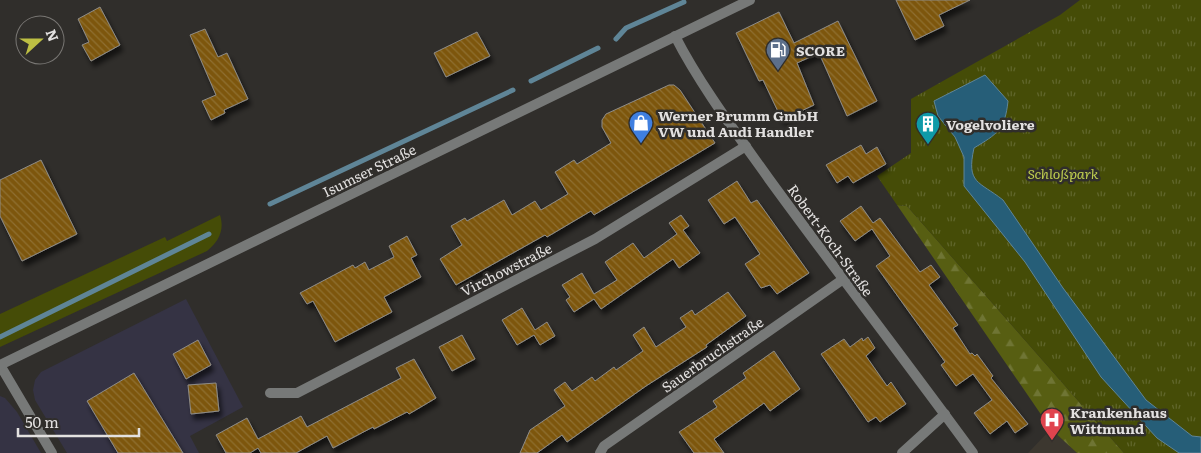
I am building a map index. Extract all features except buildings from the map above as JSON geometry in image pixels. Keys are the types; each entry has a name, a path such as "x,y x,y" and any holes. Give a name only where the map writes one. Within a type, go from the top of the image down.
{"street":[{"name":"Isumser Straße","path":"0,365 750,0"},
{"name":"Robert-Koch-Straße","path":"675,36 746,146 842,280 973,453"},
{"name":"Virchowstraße","path":"270,394 297,393 596,239 746,146"},
{"name":"Sauerbruchstraße","path":"600,453 604,446 842,280"},
{"path":"0,365 52,453"},
{"path":"902,453 945,414"}],"shaded area":[{"path":"186,299 243,407 190,436 199,453 67,453 35,400 33,390 35,380 41,372"},
{"path":"0,396 5,398 17,412 41,453 0,453"},
{"name":"Krankenhaus Wittmund","path":"1051,429 1077,453 1028,453"}],"green space":[{"name":"Schloßpark","path":"1080,0 1201,0 1201,453 1124,453 907,206 897,205 877,176 911,153 911,99 1060,15"},
{"path":"897,205 907,206 1124,453 1077,453 1051,429"},
{"path":"220,215 222,226 220,236 207,251 0,347 0,314 165,237 167,241"}],"water":[{"path":"985,75 1008,101 1007,111 999,130 974,148 972,160 973,175 981,185 1003,200 1063,288 1146,400 1192,436 1201,437 1201,453 1179,453 1157,438 1101,377 1025,262 964,186 964,157 955,137 938,116 934,101"}],"waterway":[{"path":"616,39 626,28 684,2"},
{"path":"531,81 598,48"},
{"path":"270,204 513,90"},
{"path":"0,337 209,234"}],"place":[{"name":"SCORE","path":"778,71"},
{"name":"Werner Brumm GmbH VW und Audi Handler","path":"641,144"},
{"name":"Vogelvoliere","path":"928,145"},
{"name":"Krankenhaus Wittmund","path":"1052,441"}]}
